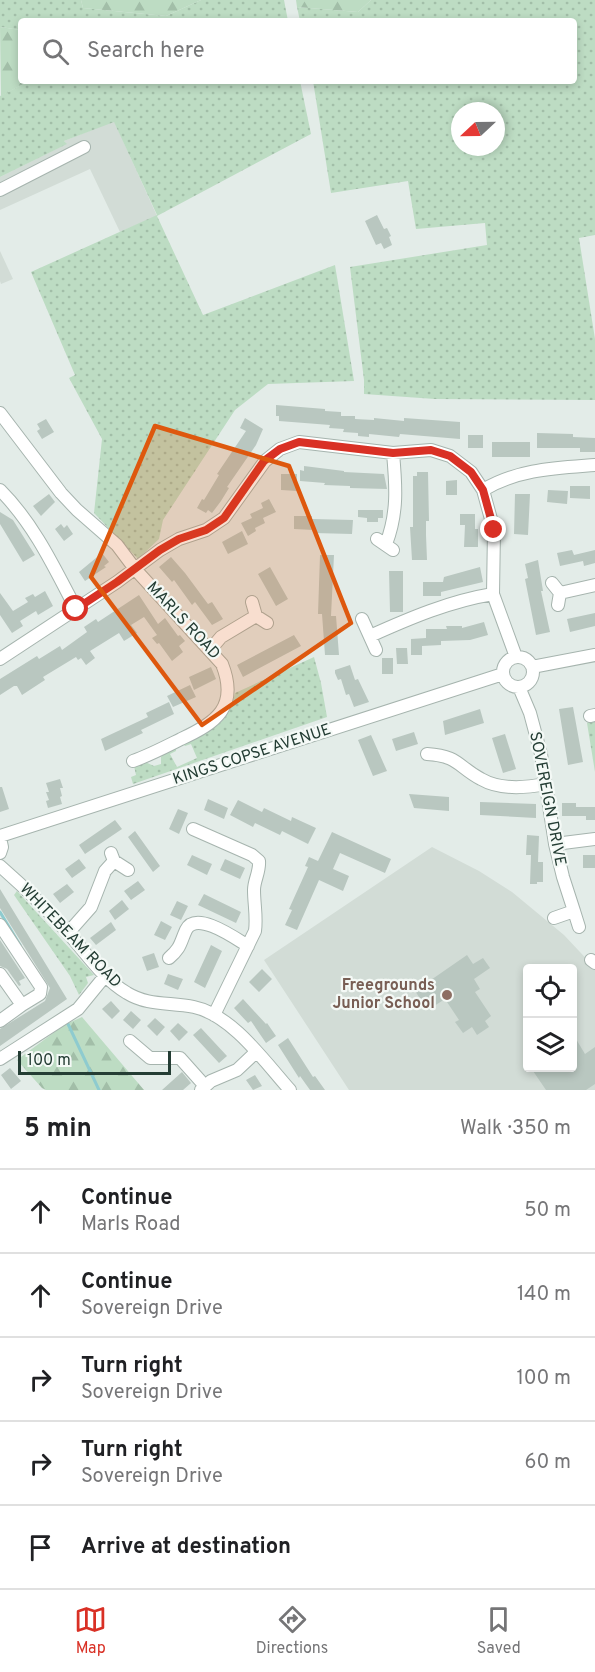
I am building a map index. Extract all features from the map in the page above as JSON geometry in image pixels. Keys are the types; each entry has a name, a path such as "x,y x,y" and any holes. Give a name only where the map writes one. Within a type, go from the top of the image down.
{"street":[{"path":"0,190 84,147"},
{"path":"0,413 61,493 117,544 135,569 179,539 206,530 224,518 264,461 280,449 299,442 393,453 431,450 450,456 471,472 483,490 494,530 493,594 516,657"},
{"path":"385,545 396,510 393,453"},
{"path":"483,490 499,480 515,475 544,469 595,465"},
{"path":"0,490 18,508 46,550 76,609"},
{"name":"MARLS ROAD","path":"0,657 135,569 222,664 228,678 229,694 225,708 216,720 149,759 133,761"},
{"path":"557,594 595,585"},
{"path":"370,636 413,616 474,597 493,594"},
{"path":"252,602 256,616 267,623"},
{"path":"210,650 220,637 256,616"},
{"path":"362,619 376,650"},
{"path":"532,667 595,655"},
{"path":"516,657 526,659 532,667 532,678 519,687 511,685 503,674 507,661 516,657"},
{"name":"KINGS COPSE AVENUE","path":"0,837 503,674"},
{"name":"SOVEREIGN DRIVE","path":"519,687 530,713 538,743 555,844 579,927"},
{"path":"427,754 462,759 481,780 500,786 525,788 545,784"},
{"path":"199,836 252,855 259,861 260,868 254,888 256,924 248,946 214,1015"},
{"path":"0,837 2,847 0,853"},
{"path":"555,844 595,839"},
{"path":"68,933 91,907 113,857 128,870"},
{"name":"WHITEBEAM ROAD","path":"0,867 68,933 105,975 127,993 145,1002 195,1007 214,1015 235,1030 290,1090"},
{"path":"554,918 574,911"},
{"path":"179,954 188,927 196,922 205,922 248,946"},
{"path":"0,925 40,987 40,994 0,1021"},
{"path":"0,974 22,1005"},
{"path":"0,1059 78,1009 105,975"},
{"path":"130,1041 150,1058 180,1058 203,1088 216,1078 237,1070 256,1052"}],"highlighted area":[{"path":"155,426 289,466 351,623 202,725 91,577"}],"shaded area":[{"path":"114,121 157,216 120,232 90,169 0,210 0,177 66,144 64,141"},
{"path":"0,251 13,279 1,284 0,281"},
{"path":"432,847 479,871 512,892 564,935 595,968 595,1090 349,1090 264,960"}],"green space":[{"path":"0,0 81,0 83,8 166,16 201,0 284,0 287,18 18,18 18,30 0,27"},
{"path":"81,0 201,0 166,16 83,8"},
{"path":"296,0 371,0 358,12 297,7"},
{"path":"371,0 595,0 595,235 579,238 595,339 595,400 435,399 364,394 350,267 487,245 485,223 416,229 408,181 331,193 313,84 577,84 577,18 299,18 297,7 358,12"},
{"path":"0,27 18,30 18,84 23,84 1,96"},
{"path":"23,84 301,84 311,134 157,216 203,315 335,265 354,381 268,384 235,410 163,520 159,539 138,559 94,513 102,439 69,378 75,375 31,272 157,215 114,122 64,141 67,144 0,177 0,96"},
{"path":"314,657 327,717 133,784 131,777 136,775 134,766 143,761 154,766 161,764 161,757 166,751 176,748 176,751 170,754 177,767 197,758 191,744 185,746 184,742 218,725 228,713 235,693"},
{"path":"595,721 595,772 587,723"},
{"path":"17,891 94,975 86,977 88,983 79,995 70,976 14,895"},
{"path":"82,1017 144,1090 46,1090 17,1060 64,1025"}],"building":[{"path":"377,215 384,229 387,228 391,236 389,237 392,245 384,249 381,243 376,245 365,221"},
{"path":"276,405 325,409 325,411 341,412 341,416 355,416 355,419 404,421 404,418 460,422 460,439 400,434 399,437 369,434 369,437 358,436 358,433 343,432 344,429 329,428 330,425 279,421 279,416 276,416"},
{"path":"245,418 263,429 256,445 227,487 229,488 221,501 212,513 208,510 206,513 197,508 246,431 240,428"},
{"path":"46,419 54,432 42,439 37,431 40,429 37,424"},
{"path":"537,433 573,434 573,437 595,438 595,452 580,452 580,448 537,448"},
{"path":"468,435 483,435 483,448 468,448"},
{"path":"492,442 530,442 530,457 492,457"},
{"path":"304,466 344,472 384,474 387,489 350,488 350,486 300,481 300,470 304,471"},
{"path":"417,472 428,472 427,560 412,560 410,527 413,527 413,476 417,476"},
{"path":"281,474 297,474 297,491 281,490"},
{"path":"457,480 457,495 446,495 446,481"},
{"path":"570,486 590,486 590,499 570,498"},
{"path":"548,490 568,491 567,504 547,502"},
{"path":"49,494 55,502 41,516 33,506"},
{"path":"515,494 530,494 528,535 514,534"},
{"path":"269,499 276,512 263,518 265,523 255,528 256,531 248,536 241,523 252,518 250,514 263,508 261,503"},
{"path":"358,510 383,510 383,518 378,518 378,522 367,522 367,518 358,517"},
{"path":"0,512 13,520 35,555 23,562 0,524"},
{"path":"460,514 475,514 478,547 464,547 465,525 460,525"},
{"path":"294,516 353,520 352,534 314,533 314,530 294,529"},
{"path":"61,524 64,528 67,525 73,534 64,541 55,529"},
{"path":"242,531 248,544 228,554 222,542"},
{"path":"572,550 574,555 595,550 595,563 584,566 583,561 560,566 557,553"},
{"path":"102,553 109,562 104,566 106,567 85,581 79,572"},
{"path":"320,555 334,555 331,616 336,616 339,655 325,655 322,614 318,614"},
{"path":"171,557 208,604 212,602 223,619 212,625 195,602 192,605 174,580 172,582 159,567"},
{"path":"538,560 543,591 541,591 550,632 536,635 525,579 528,578 525,564"},
{"path":"270,567 288,599 276,606 258,574"},
{"path":"480,567 483,582 441,592 441,596 423,596 423,582 443,582 444,577"},
{"path":"389,571 403,571 403,612 390,612"},
{"path":"45,591 53,606 38,615 36,611 20,621 23,626 12,633 0,615 0,593 13,611 28,602 25,598 33,594 35,597"},
{"path":"139,595 158,624 165,618 178,636 180,635 185,641 179,646 183,652 172,661 159,643 157,644 152,638 157,635 144,617 131,625 137,633 124,641 119,633 90,651 95,658 86,665 81,658 78,660 76,657 43,677 45,680 22,695 17,686 14,686 0,695 0,679 37,656 39,659 60,646 62,650 87,632 84,627 96,619 98,622"},
{"path":"595,613 595,626 570,632 567,619"},
{"path":"484,622 488,635 470,640 441,641 441,645 422,646 422,655 411,655 411,639 426,638 426,629 447,629 446,626 462,626 462,628"},
{"path":"294,635 301,646 243,677 237,665"},
{"path":"396,648 407,648 408,664 397,664"},
{"path":"382,658 393,658 393,674 382,674"},
{"path":"350,665 355,680 358,679 369,702 354,707 349,694 346,695 341,679 338,680 335,673 335,670"},
{"path":"211,667 216,679 194,690 189,677"},
{"path":"190,685 196,697 173,707 167,696"},
{"path":"169,702 174,714 141,730 143,733 105,751 101,739 148,717 146,713"},
{"path":"573,707 583,762 568,765 559,709"},
{"path":"480,709 484,723 445,735 443,721"},
{"path":"414,732 418,744 396,751 392,739"},
{"path":"505,734 516,769 503,773 492,738"},
{"path":"371,735 387,771 373,776 358,740"},
{"path":"60,779 63,788 60,788 62,804 48,808 46,801 49,800 46,792 49,792 46,783"},
{"path":"0,787 2,787 9,809 0,812"},
{"path":"409,794 449,797 449,811 414,808"},
{"path":"208,799 228,808 224,819 204,810"},
{"path":"238,800 262,812 264,808 291,821 292,817 316,828 308,844 282,831 280,835 255,823 253,827 230,815"},
{"path":"480,802 536,804 536,818 480,815"},
{"path":"562,803 576,803 576,807 595,807 595,820 586,820 586,816 562,816"},
{"path":"178,809 188,813 179,834 169,829"},
{"path":"115,820 122,829 85,854 79,845"},
{"path":"135,831 160,866 153,872 128,837"},
{"path":"332,832 391,859 385,873 340,853 333,869 349,876 343,891 319,880 297,930 285,925 292,910 289,909 308,867 305,866 309,857 318,861"},
{"path":"527,835 539,836 538,862 543,862 543,882 537,882 537,884 530,884 531,855 526,855"},
{"path":"192,855 212,864 207,875 187,865"},
{"path":"583,855 595,855 595,868 583,868"},
{"path":"79,859 86,868 72,878 65,869"},
{"path":"225,859 245,868 240,879 220,870"},
{"path":"138,881 145,890 131,900 124,891"},
{"path":"67,884 74,892 60,903 53,894"},
{"path":"0,889 67,999 0,1046 0,1029 45,1001 50,988 0,908"},
{"path":"204,894 241,912 236,923 198,905"},
{"path":"122,900 129,909 115,920 109,911"},
{"path":"177,901 188,906 181,920 170,915"},
{"path":"161,921 172,927 165,940 154,935"},
{"path":"111,922 116,930 96,945 90,938"},
{"path":"0,940 25,978 19,981 21,985 19,986 7,969 0,966"},
{"path":"211,945 222,951 205,988 194,982"},
{"path":"154,953 159,967 147,971 142,957"},
{"name":"Freegrounds Junior School","path":"467,955 473,964 483,958 490,968 474,979 480,989 475,992 491,1016 485,1021 489,1027 477,1035 472,1027 463,1033 455,1022 459,1020 445,999 428,1010 415,991"},
{"path":"262,969 272,979 259,992 249,982"},
{"path":"168,974 183,979 178,990 164,984"},
{"path":"243,999 267,1023 276,1036 266,1043 251,1021 248,1023 234,1008"},
{"path":"111,1001 120,1011 112,1019 102,1009"},
{"path":"131,1011 141,1020 133,1029 123,1020"},
{"path":"155,1018 165,1027 157,1036 147,1026"},
{"path":"178,1023 188,1032 179,1041 170,1031"},
{"path":"201,1028 227,1056 219,1063 193,1035"},
{"path":"288,1038 313,1077 315,1076 325,1090 310,1090 300,1076 299,1078 278,1045"},
{"path":"577,1041 585,1054 595,1047 595,1084 586,1090 546,1090 534,1072 577,1072"},
{"path":"10,1068 21,1081 11,1089 1,1075"},
{"path":"182,1072 191,1083 183,1090 162,1090"},
{"path":"255,1075 262,1086 253,1090 246,1080"}],"waterway":[{"path":"0,912 20,945"},
{"path":"68,1024 99,1090"}],"place":[{"name":"Freegrounds Junior School","path":"447,995"}],"route":[{"path":"76,609 160,550 179,539 206,530 224,518 264,461 280,449 299,442 317,442 393,453 431,450 450,456 471,472 483,490 494,530"}]}
